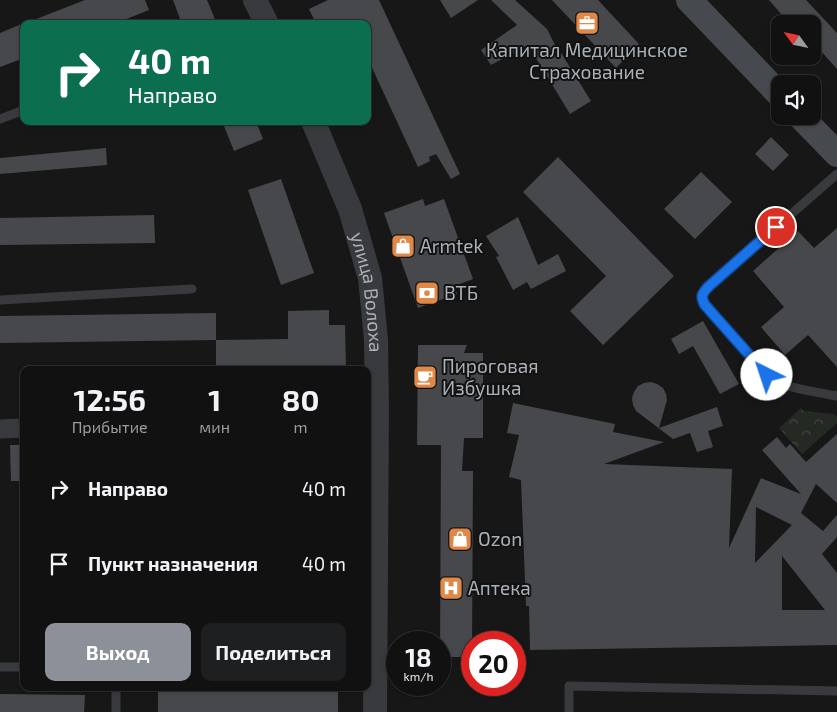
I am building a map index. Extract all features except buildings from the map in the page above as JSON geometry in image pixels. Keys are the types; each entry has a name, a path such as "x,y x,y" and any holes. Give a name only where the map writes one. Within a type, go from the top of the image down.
{"main road":[{"path":"689,0 771,86"},
{"path":"809,125 837,154"}],"street":[{"path":"255,0 265,20"},
{"name":"улица Волоха","path":"315,125 350,209 370,278 376,340 372,410 375,712"},
{"path":"0,429 20,428"}],"lane":[{"path":"0,119 20,112"},
{"path":"837,174 708,287 703,292 702,299 705,305 774,381 783,385 837,396"},
{"path":"0,300 192,289"},
{"path":"0,667 20,667"},
{"path":"569,712 569,686 837,690"},
{"path":"116,691 116,712"}],"green space":[{"path":"801,408 804,411 834,414 837,417 837,423 802,454 779,428"}],"place":[{"name":"Капитал Медицинское Страхование","path":"587,23"},
{"name":"Armtek","path":"403,246"},
{"name":"ВТБ","path":"427,293"},
{"name":"Пироговая Избушка","path":"425,377"},
{"name":"Ozon","path":"460,539"},
{"name":"Аптека","path":"451,588"}],"route":[{"path":"767,375 705,305 702,299 703,292 708,287 776,227"}]}
